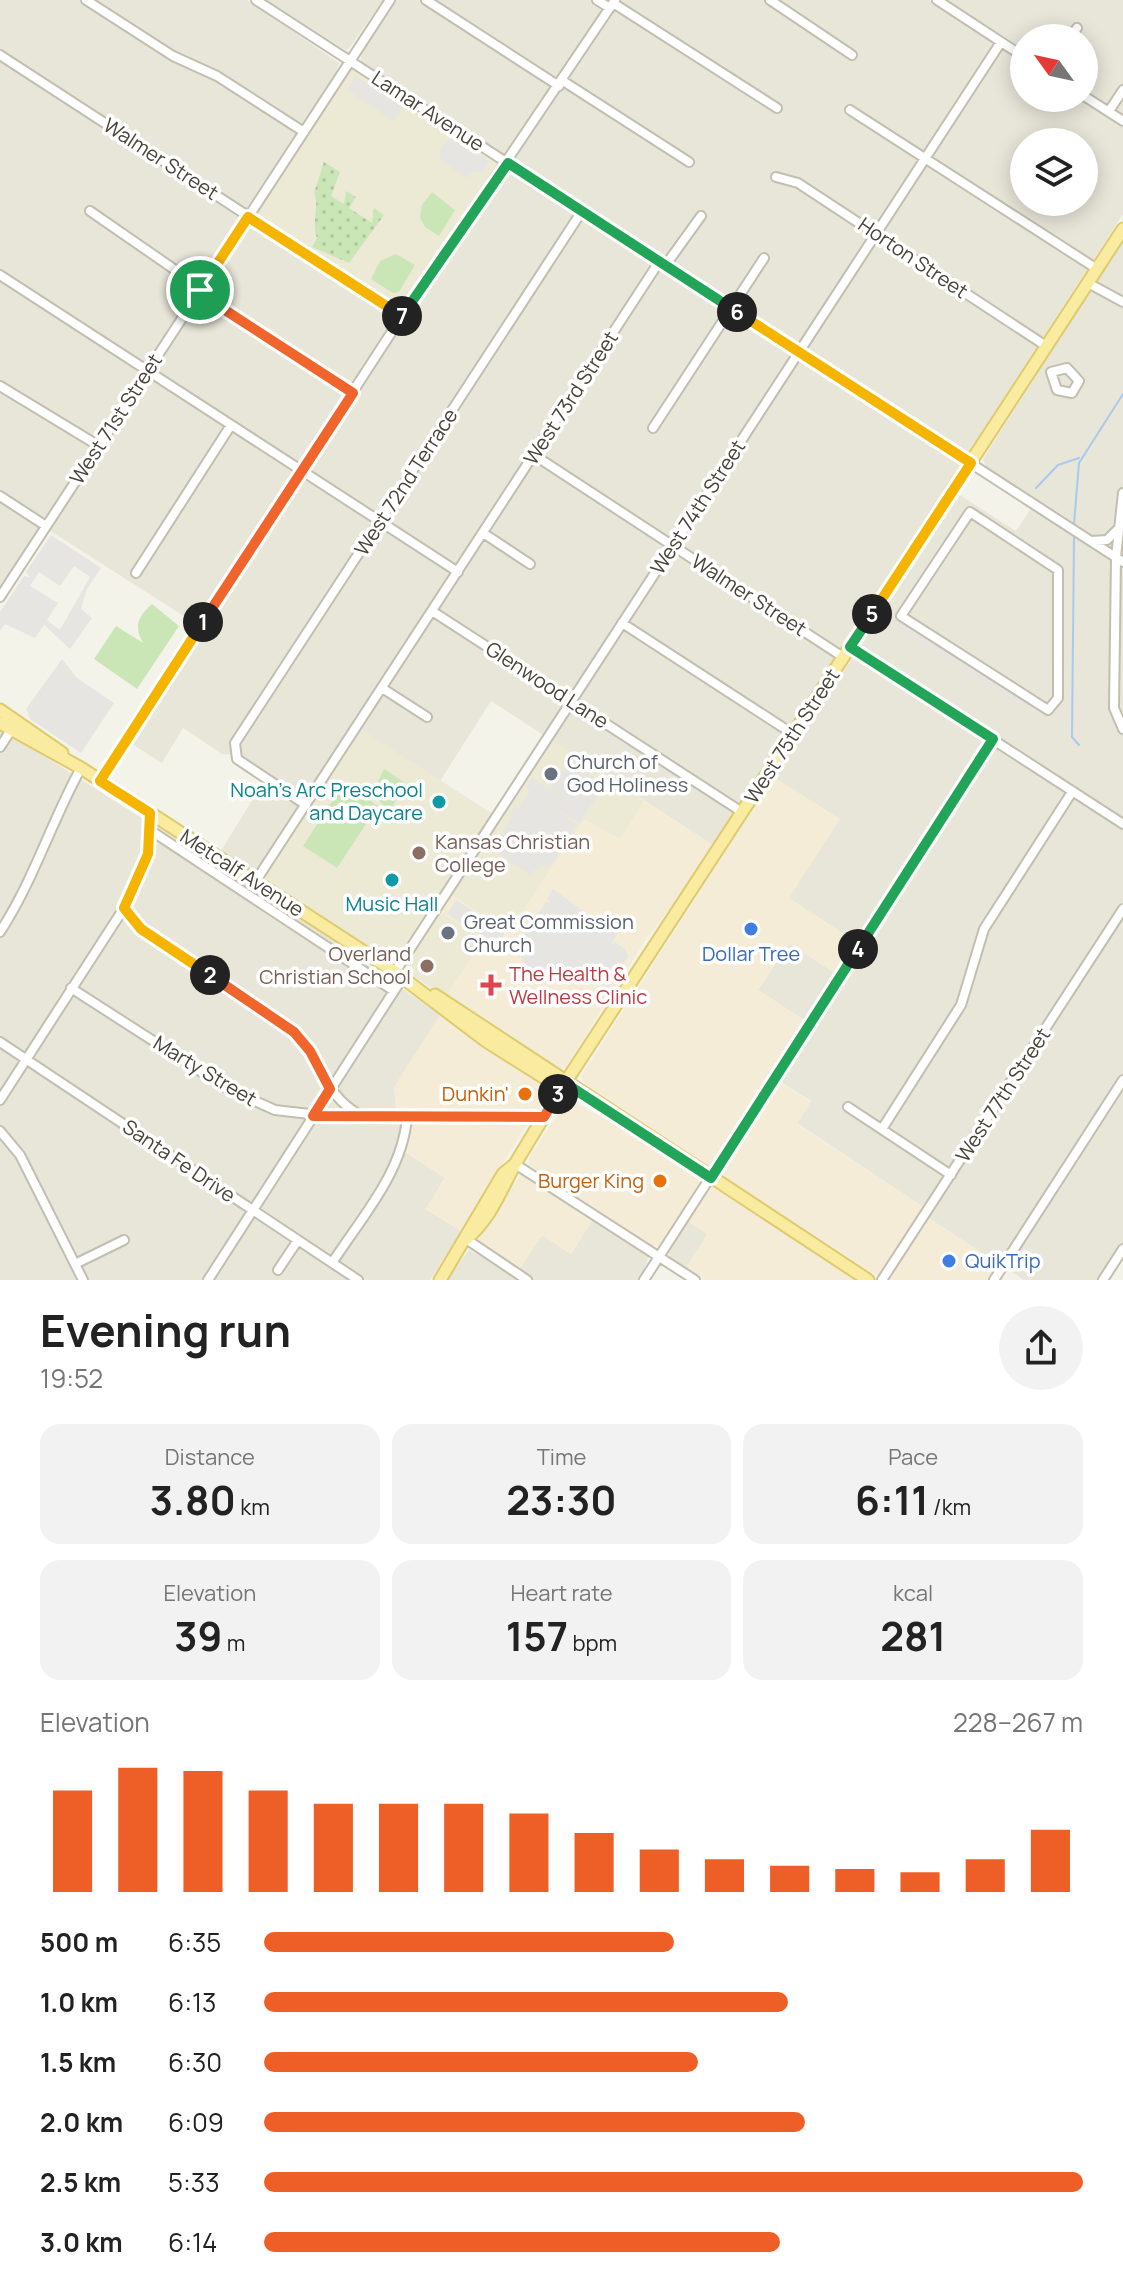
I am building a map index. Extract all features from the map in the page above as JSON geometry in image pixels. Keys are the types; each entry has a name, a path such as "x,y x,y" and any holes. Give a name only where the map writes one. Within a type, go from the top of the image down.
{"main road":[{"name":"West 75th Street","path":"440,1280 510,1179 515,1164 565,1083 1123,229"},
{"name":"Metcalf Avenue","path":"0,710 100,781 494,1033 565,1083 868,1280"},
{"name":"Metcalf Avenue","path":"0,723 81,768"}],"street":[{"path":"86,0 173,56 217,76 304,132"},
{"name":"Lamar Avenue","path":"256,0 1120,559"},
{"name":"West 71st Street","path":"0,597 390,0"},
{"path":"426,0 689,162"},
{"path":"597,0 613,4 777,108"},
{"path":"770,0 852,55"},
{"path":"937,0 1010,48"},
{"path":"100,781 402,316 613,4"},
{"name":"West 74th Street","path":"208,1280 394,991 399,975 571,701 1001,42"},
{"name":"Walmer Street","path":"0,55 402,316"},
{"path":"1109,111 1123,90"},
{"path":"1098,104 1123,121"},
{"path":"850,110 1097,269"},
{"name":"Horton Street","path":"776,177 798,183 1046,346"},
{"path":"90,211 211,301 353,393"},
{"name":"West 72nd Terrace","path":"306,805 237,759 233,753 235,743 582,211"},
{"name":"West 73rd Street","path":"255,882 534,455 662,264 701,216"},
{"path":"653,428 764,258"},
{"path":"0,275 458,572"},
{"path":"1088,283 1123,302"},
{"path":"1036,362 1051,372"},
{"path":"0,386 99,446"},
{"path":"136,573 231,425"},
{"name":"Walmer Street","path":"534,455 673,547 993,739 1123,824"},
{"path":"1123,493 1117,530 1120,559 1115,585 1114,665 1114,708 1123,729"},
{"path":"0,496 46,526"},
{"path":"970,512 1058,570 1058,698 1048,710 901,616 970,512"},
{"path":"1091,541 1107,540 1117,530"},
{"path":"483,533 530,564"},
{"path":"1115,585 1123,577"},
{"name":"Glenwood Lane","path":"432,611 742,812"},
{"path":"622,623 793,734"},
{"path":"1115,639 1123,647"},
{"path":"1114,665 1123,657"},
{"path":"382,688 427,717"},
{"path":"0,747 11,730"},
{"path":"644,1280 993,739"},
{"path":"0,932 30,883 55,818 81,768"},
{"path":"882,1129 961,1005 984,929 1072,792"},
{"path":"0,1100 124,908 145,867 150,813"},
{"path":"150,830 394,991"},
{"path":"124,908 141,929 294,1032 310,1051 341,1104 363,1116"},
{"name":"West 77th Street","path":"882,1280 1123,909"},
{"name":"Marty Street","path":"71,988 239,1096 275,1110 313,1116 544,1117"},
{"name":"Santa Fe Drive","path":"0,1042 358,1280"},
{"path":"994,1280 1123,1080"},
{"path":"848,1107 951,1175"},
{"path":"332,1263 397,1163 405,1140 407,1117"},
{"path":"0,1131 20,1155 83,1280"},
{"path":"515,1164 695,1280"},
{"path":"466,1239 527,1280"},
{"path":"75,1264 124,1240"},
{"path":"278,1270 298,1240"},
{"path":"1103,1280 1123,1249"}],"shaded area":[{"path":"0,0 247,0 339,63 335,74 0,587"},
{"path":"267,0 383,0 347,51"},
{"path":"395,0 929,0 1010,52 1010,112 1098,112 1098,109 1123,125 1123,214 713,845 491,701 440,781 354,725 261,869 250,871 221,851 268,774 238,755 222,754 183,728 162,763 130,743 204,629 49,530 249,222 404,322 488,192 514,161 361,61 361,52"},
{"path":"944,0 1123,0 1123,116 1098,99 1098,24 1010,24 1010,43"},
{"path":"350,65 502,163 401,313 251,216"},
{"path":"356,76 403,107 394,121 347,90"},
{"path":"453,137 489,161 484,171 471,173 467,178 440,160 441,147"},
{"path":"1123,240 1123,902 925,1208 797,1123 811,1101 779,1081 999,740 860,646 960,495 1016,531 1031,508 1074,536 1074,526 986,467 983,459"},
{"path":"51,535 101,568 87,589 81,609 92,618 70,649 44,625 35,638 5,624 0,631 0,612 24,576 30,577 26,572","holes":["74,566 90,577 60,630 47,620 58,603 30,586 39,572 60,586"]},
{"path":"900,622 1025,702 1022,706 897,626"},
{"path":"854,656 983,738 987,744 858,943 788,898 774,777"},
{"path":"62,659 77,678 114,703 81,753 30,719 26,709"},
{"path":"0,728 321,932 440,1015 394,1088 403,1124 399,1148 445,1178 426,1209 461,1231 430,1280 363,1280 0,1038"},
{"name":"Kansas Christian College","path":"359,728 499,818 551,739 644,801 620,839 584,819 509,932 450,894 439,911 483,939 445,997 266,879 266,871"},
{"path":"571,761 605,785 579,823 534,794 577,824 549,868 543,865 529,874 488,847 491,843 499,847 495,843 512,818 509,814 513,808 518,809 530,791 526,787 532,778 564,799 550,788"},
{"path":"774,777 840,819 789,898 858,943 838,975 789,944 758,990 807,1022 712,1166 708,1167 582,1082 581,1076"},
{"path":"644,801 713,845 679,897 646,939 566,1067 559,1070 445,997 439,910 449,894 509,932 584,819 620,839"},
{"path":"553,889 606,928 619,931 611,945 615,942 625,949 628,957 608,988 574,971 562,976 553,972 559,978 552,986 533,974 521,957 521,940 546,902 550,903 547,898"},
{"path":"456,900 505,932 498,947 447,914"},
{"path":"1123,915 1123,1242 1098,1280 1024,1280 927,1217"},
{"path":"789,943 838,975 807,1022 758,990"},
{"path":"440,1015 546,1087 548,1094 537,1110 532,1113 396,1113 394,1087"},
{"path":"0,1047 243,1207 244,1218 203,1280 0,1280"},
{"path":"778,1081 811,1102 797,1124 925,1208 878,1276 721,1175 721,1169"},
{"path":"568,1099 632,1134 699,1179 699,1186 660,1246 651,1245 529,1165 530,1156"},
{"path":"411,1121 528,1123 461,1231 426,1208 445,1178 405,1152"},
{"path":"521,1174 593,1219 571,1254 542,1235 520,1269 479,1242 477,1237"},
{"path":"712,1187 855,1280 704,1280 686,1268 707,1234 687,1221"},
{"path":"255,1217 261,1219 350,1280 211,1280"},
{"path":"927,1217 999,1264 988,1280 887,1280"},
{"path":"593,1219 649,1256 640,1280 447,1280 469,1250 515,1275 542,1235 571,1254"},
{"path":"687,1221 708,1234 686,1268 671,1259 668,1252"}],"green space":[{"path":"324,162 340,172 331,196 344,204 346,191 356,197 349,208 372,223 374,208 384,215 349,263 312,247 317,238 314,193"},
{"path":"432,192 455,210 439,236 425,227 420,218 422,205"},
{"path":"396,254 415,265 399,292 393,293 371,279 380,261"},
{"path":"152,604 179,626 137,689 94,659 116,626 143,643 138,622"},
{"path":"384,769 405,783 390,811 372,794"},
{"path":"344,783 378,806 337,868 303,846"}],"waterway":[{"path":"1074,524 1079,463 1123,394"},
{"path":"1036,488 1058,465 1079,458"},
{"path":"1074,537 1072,737 1079,745"}],"place":[{"name":"Church of God Holiness","path":"551,774"},
{"name":"Noah's Arc Preschool and Daycare","path":"439,802"},
{"name":"Kansas Christian College","path":"419,853"},
{"name":"Music Hall","path":"392,880"},
{"name":"Dollar Tree","path":"751,929"},
{"name":"Great Commission Church","path":"448,933"},
{"name":"Overland Christian School","path":"427,966"},
{"name":"The Health & Wellness Clinic","path":"491,985"},
{"name":"Dunkin'","path":"525,1094"},
{"name":"Burger King","path":"660,1181"},
{"name":"QuikTrip","path":"949,1261"}],"route":[{"path":"508,163 971,463 850,647 993,739 711,1178 565,1083 544,1117 313,1116 330,1089 303,1041 279,1020 141,929 124,908 145,867 150,813 100,781 353,393 205,297 200,290 248,217 402,316 486,189 508,163"}]}
